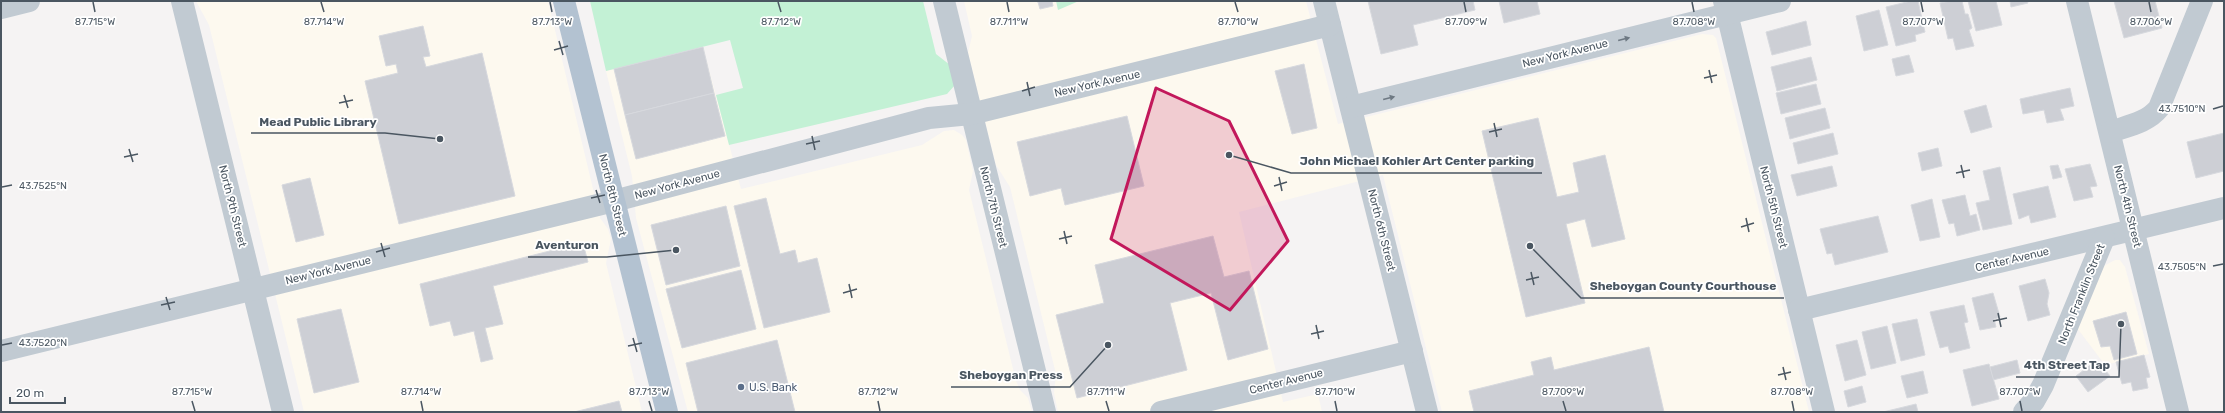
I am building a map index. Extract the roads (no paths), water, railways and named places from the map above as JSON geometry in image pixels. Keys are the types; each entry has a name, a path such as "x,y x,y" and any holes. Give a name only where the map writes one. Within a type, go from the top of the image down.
{"main road":[{"name":"North 8th Street","path":"564,1 667,412"}],"street":[{"path":"1,8 28,1"},
{"name":"North 9th Street","path":"182,1 283,412"},
{"name":"North 7th Street","path":"944,1 1045,412"},
{"name":"North 6th Street","path":"1324,1 1427,412"},
{"name":"New York Avenue","path":"1351,107 1725,8 1780,1"},
{"name":"North 4th Street","path":"2077,1 2178,412"},
{"path":"2110,132 2153,116 2159,108 2202,1"},
{"name":"North 5th Street","path":"1725,8 1824,412"},
{"name":"New York Avenue","path":"1,351 614,201 929,118 971,114 1330,25"},
{"name":"Center Avenue","path":"1799,310 2224,208"},
{"name":"North Franklin Street","path":"2024,412 2035,399 2043,385 2104,238"},
{"name":"Center Avenue","path":"1161,412 1412,351"}],"place":[{"name":"Mead Public Library","path":"440,139"},
{"name":"John Michael Kohler Art Center parking","path":"1229,155"},
{"name":"Sheboygan County Courthouse","path":"1530,246"},
{"name":"Aventuron","path":"676,250"},
{"name":"4th Street Tap","path":"2121,324"},
{"name":"Sheboygan Press","path":"1108,345"},
{"name":"U.S. Bank","path":"741,387"}]}
